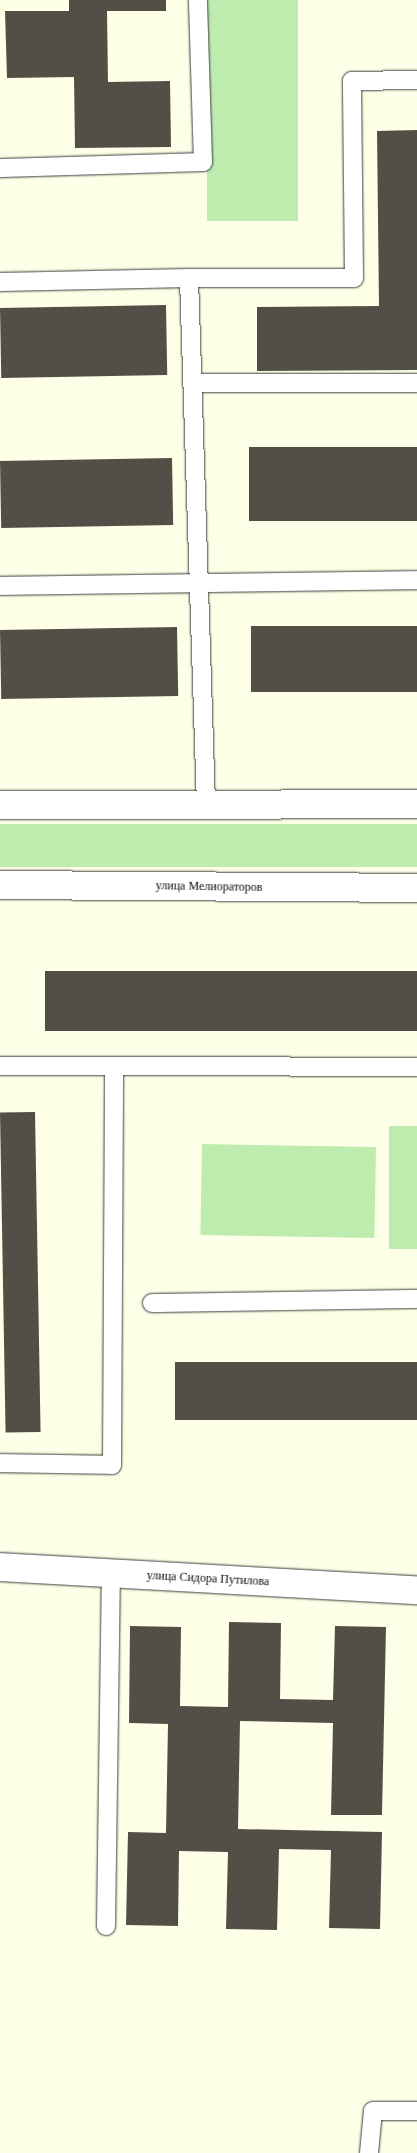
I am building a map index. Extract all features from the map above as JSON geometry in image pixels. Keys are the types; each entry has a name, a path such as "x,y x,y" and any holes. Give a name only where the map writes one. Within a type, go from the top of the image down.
{"street":[{"path":"0,805 417,804"},
{"name":"улица Мелиораторов","path":"0,885 417,888"},
{"name":"улица Сидора Путилова","path":"0,1567 417,1590"}],"lane":[{"path":"0,168 203,162 198,0"},
{"path":"0,282 189,278 354,278 352,81 417,80"},
{"path":"189,278 206,804"},
{"path":"192,383 417,382"},
{"path":"0,586 199,581 417,580"},
{"path":"0,1066 417,1067"},
{"path":"0,1463 112,1465 114,1066"},
{"path":"152,1303 417,1299"},
{"path":"106,1926 111,1574"},
{"path":"369,2153 373,2111 417,2111"}],"green space":[{"path":"207,0 298,0 298,221 207,221"},
{"path":"0,824 417,824 417,867 0,867"},
{"path":"389,1126 417,1126 417,1249 389,1249"},
{"path":"202,1144 376,1147 374,1238 200,1235"}],"building":[{"path":"69,0 166,0 166,11 107,11 108,82 170,81 171,147 75,148 74,77 7,78 5,11 69,11"},
{"path":"417,130 417,370 257,371 257,307 379,306 377,131"},
{"path":"166,305 167,375 1,378 0,308"},
{"path":"249,447 417,447 417,521 249,521"},
{"path":"172,458 173,525 1,528 0,461"},
{"path":"251,626 417,626 417,692 251,692"},
{"path":"177,627 178,696 1,699 0,630"},
{"path":"45,971 417,971 417,1031 45,1031"},
{"path":"35,1112 41,1432 6,1433 0,1113"},
{"path":"175,1362 417,1362 417,1420 175,1420"},
{"path":"229,1622 281,1623 280,1699 333,1700 335,1626 386,1627 382,1815 331,1815 333,1723 240,1721 238,1829 382,1832 380,1929 329,1928 331,1850 279,1849 277,1930 226,1929 228,1852 179,1851 178,1926 126,1925 128,1832 166,1833 168,1724 129,1723 130,1626 181,1627 180,1706 228,1707"}]}
